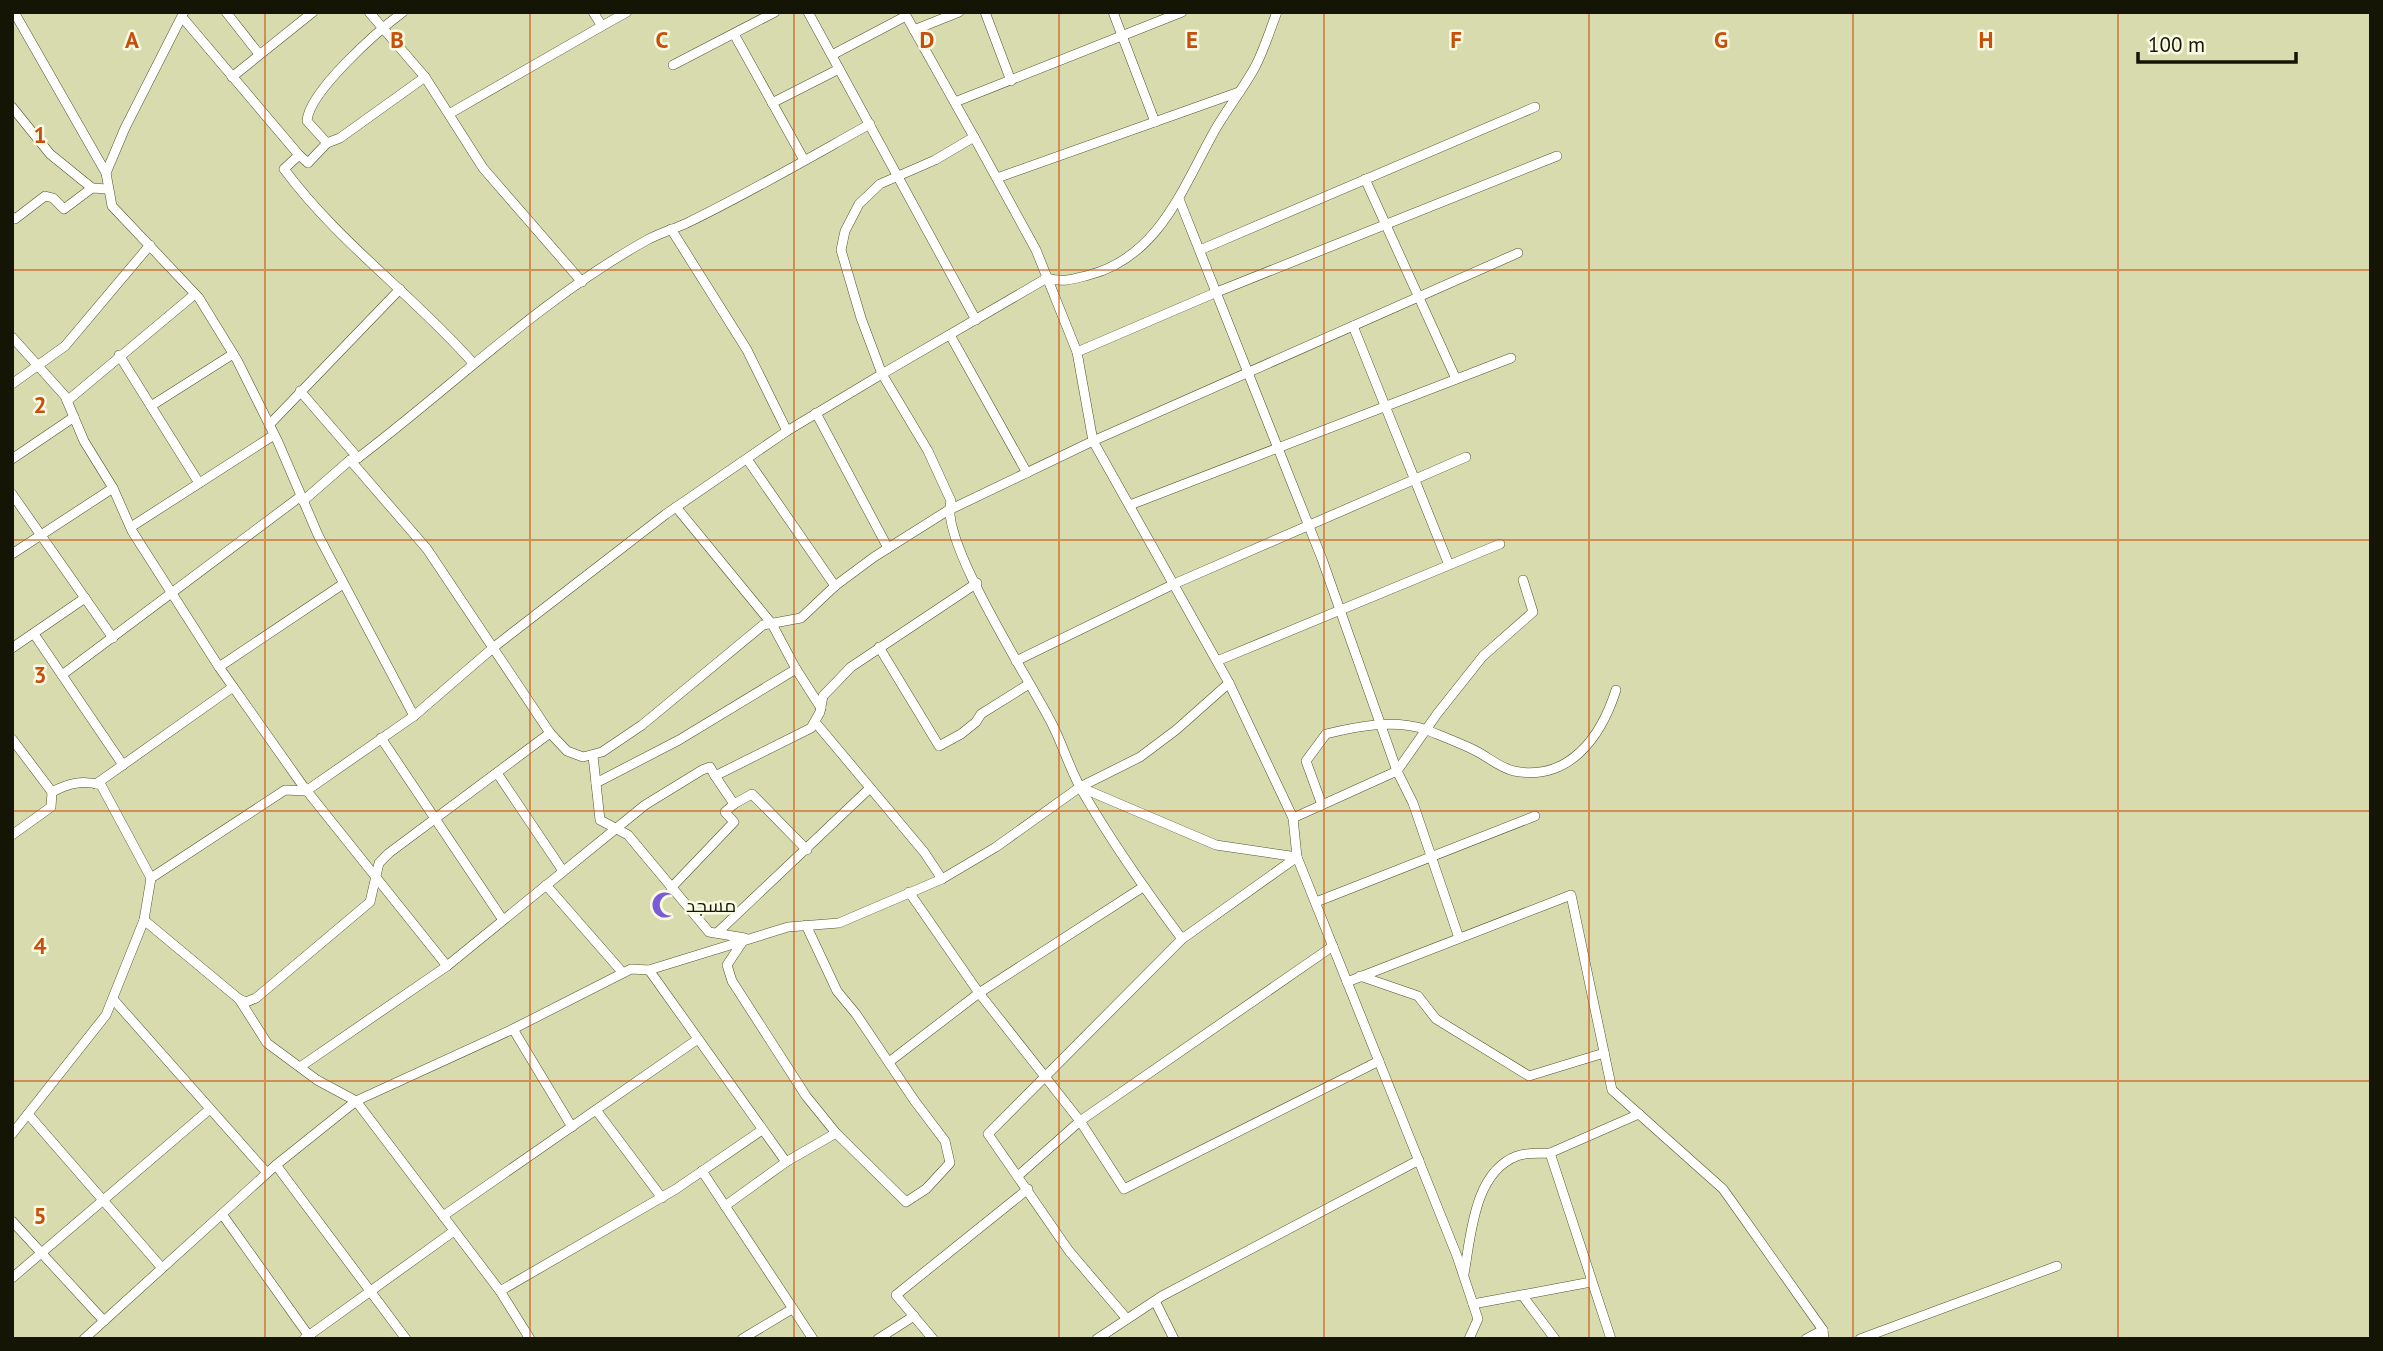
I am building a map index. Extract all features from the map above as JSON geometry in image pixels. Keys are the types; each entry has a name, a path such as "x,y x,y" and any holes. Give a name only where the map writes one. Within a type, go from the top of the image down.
{"street":[{"path":"15,12 106,173 112,206 195,294 233,354 343,584 414,716"},
{"path":"226,12 259,54"},
{"path":"232,77 313,12"},
{"path":"369,12 425,77 483,168 582,282"},
{"path":"327,142 307,121 312,107 344,64 403,12"},
{"path":"593,12 602,26"},
{"path":"449,114 627,12"},
{"path":"673,65 775,12"},
{"path":"808,12 976,320"},
{"path":"914,30 959,12"},
{"path":"985,12 1011,80"},
{"path":"1113,12 1155,122"},
{"path":"955,102 1182,12"},
{"path":"151,878 285,790 306,791 414,716 494,647 676,507 787,431 1048,278 1060,282 1100,272 1123,261 1155,233 1179,199 1215,129 1256,65 1277,12"},
{"path":"832,55 905,14 1036,250 1077,352 1093,441 1229,682 1293,818 1297,857 1464,1276 1478,1319 1469,1339"},
{"path":"106,173 125,128 183,15 232,77 308,163 327,142 340,138 425,77"},
{"path":"734,34 804,160"},
{"path":"772,103 839,69"},
{"path":"997,178 1239,92"},
{"path":"12,107 50,154 92,188 107,189"},
{"path":"1200,250 1535,107"},
{"path":"62,675 354,459 473,363 582,282 648,239 870,124"},
{"path":"974,137 897,179 880,184 859,204 845,231 841,250 861,318 882,374 928,451 951,501 947,512 955,539 1016,660 1052,724 1080,788 1143,887 1182,939"},
{"path":"299,155 284,169 298,187 442,327 473,363"},
{"path":"1077,352 1217,292 1557,156"},
{"path":"1365,179 1456,379"},
{"path":"13,219 45,196 52,198 64,209 92,188"},
{"path":"1179,199 1310,526 1397,771 1413,803 1459,938"},
{"path":"671,229 747,350 787,431"},
{"path":"12,384 65,346 91,311 150,245"},
{"path":"300,391 427,549 551,733 567,751 583,757 593,756 642,725 763,625 801,618 835,586 888,548 947,512 1093,441 1518,253"},
{"path":"269,425 400,289"},
{"path":"67,401 195,294"},
{"path":"1353,326 1448,565"},
{"path":"950,335 1027,473"},
{"path":"12,337 67,401 84,442 113,488 131,527 219,667 306,791 447,966"},
{"path":"152,406 233,354"},
{"path":"119,355 199,483"},
{"path":"1130,505 1511,358"},
{"path":"816,413 888,548"},
{"path":"12,459 74,417"},
{"path":"131,527 274,435"},
{"path":"1016,660 1174,584 1466,457"},
{"path":"747,459 835,586"},
{"path":"12,554 113,488"},
{"path":"12,494 113,638"},
{"path":"676,507 772,624 821,708"},
{"path":"1217,661 1500,544"},
{"path":"1293,818 1397,771 1425,730 1483,656 1533,612 1523,580"},
{"path":"715,776 811,728 821,708 822,696 851,667 892,637 906,633 977,583"},
{"path":"219,667 343,584"},
{"path":"12,648 85,598"},
{"path":"34,634 123,765"},
{"path":"879,647 939,746 961,734 976,722 981,713 1029,684"},
{"path":"596,783 679,740 796,669"},
{"path":"89,1337 276,1165 356,1101 513,1029 631,969 649,970 745,939 806,925 839,923 942,879 996,847 1080,788 1140,757 1176,730 1229,682"},
{"path":"96,783 233,687"},
{"path":"1322,805 1306,761 1326,734 1369,724 1425,730 1475,750 1512,771 1538,773 1562,766 1580,755 1598,733 1616,690"},
{"path":"815,722 923,852 942,879"},
{"path":"144,920 239,999 246,1002 256,998 370,902 379,863 389,853 551,733"},
{"path":"381,738 503,920"},
{"path":"12,739 52,792 51,807 12,835"},
{"path":"593,756 600,820 628,835 709,932 745,939"},
{"path":"300,1068 447,966 645,805 702,770 710,767 734,804"},
{"path":"497,774 563,871"},
{"path":"12,1134 106,1015 144,920 151,878 101,785 69,783 52,792"},
{"path":"717,933 870,788"},
{"path":"1080,788 1216,845 1297,857"},
{"path":"671,888 734,822 726,812 752,794 807,850"},
{"path":"1316,902 1535,816"},
{"path":"1127,1319 1069,1251 1019,1175 988,1134 1182,939 1297,857"},
{"path":"546,885 623,973"},
{"path":"889,1062 979,993 1143,887"},
{"path":"909,892 979,993 1080,1121 1124,1189 1379,1061"},
{"path":"1347,982 1571,895 1612,1090 1723,1189 1824,1335 1806,1339"},
{"path":"745,939 727,965 732,981 806,1096 836,1133 906,1202 926,1189 950,1163 945,1141 837,991 806,925"},
{"path":"1019,1175 1080,1121 1333,946"},
{"path":"649,970 786,1162"},
{"path":"1360,976 1418,996 1436,1019 1529,1076 1604,1053"},
{"path":"113,999 267,1173"},
{"path":"239,999 267,1043 300,1068 356,1101 500,1291 530,1339"},
{"path":"513,1029 572,1126"},
{"path":"443,1216 698,1039"},
{"path":"12,1278 210,1109"},
{"path":"596,1110 662,1198"},
{"path":"29,1114 162,1268"},
{"path":"1464,1276 1471,1233 1488,1176 1518,1156 1550,1153 1639,1114"},
{"path":"500,1291 662,1198 762,1130"},
{"path":"725,1206 786,1162 836,1133"},
{"path":"1550,1153 1611,1339"},
{"path":"1097,1339 1154,1301 1419,1160"},
{"path":"276,1165 406,1339"},
{"path":"702,1171 813,1339"},
{"path":"933,1339 896,1294 1028,1189"},
{"path":"222,1214 308,1338 454,1231"},
{"path":"12,1220 104,1321"},
{"path":"1860,1339 2057,1266"},
{"path":"1473,1304 1591,1282"},
{"path":"1555,1339 1522,1295 1591,1282"},
{"path":"1154,1301 1174,1339"},
{"path":"742,1339 792,1309"},
{"path":"878,1339 914,1315"}],"place":[{"name":"مسجد","path":"665,905"}]}
